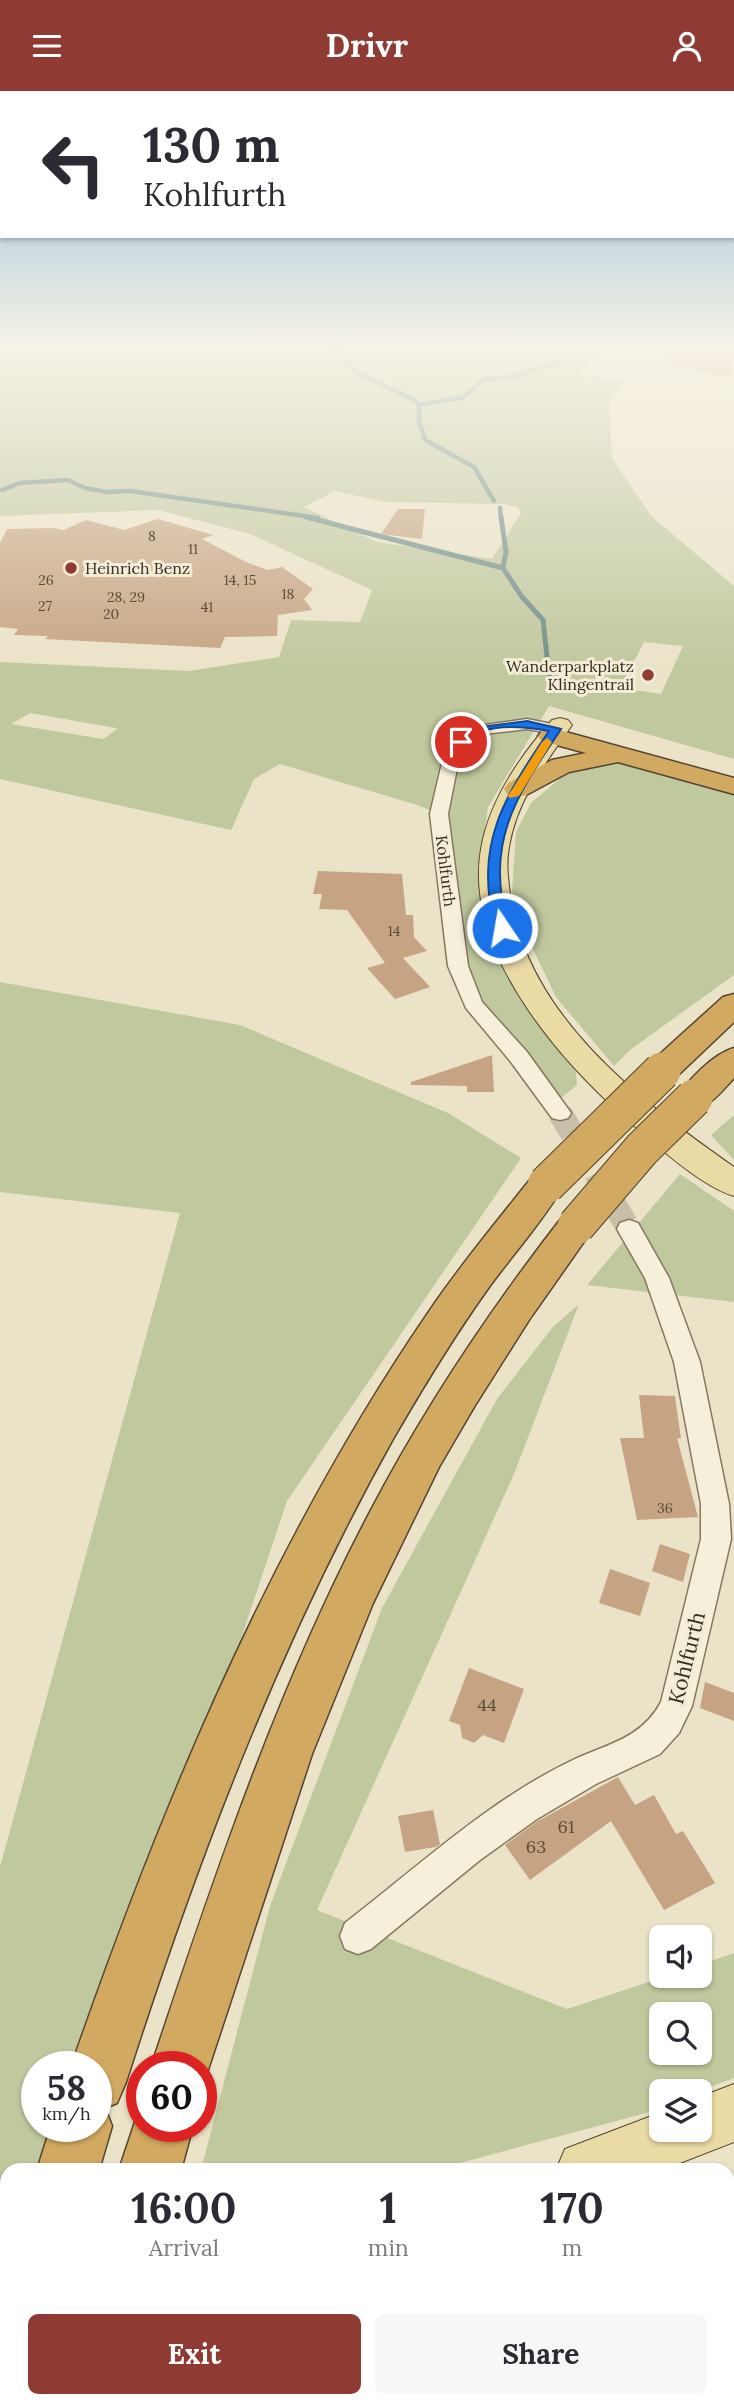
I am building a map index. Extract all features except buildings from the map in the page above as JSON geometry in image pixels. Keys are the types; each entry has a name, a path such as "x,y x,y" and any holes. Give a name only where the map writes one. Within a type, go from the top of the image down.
{"highway":[{"path":"555,730 620,755 734,786"},
{"path":"555,730 734,771"},
{"path":"517,789 561,766 590,758 620,755"},
{"path":"107,2051 167,1874 259,1657 309,1554 370,1441 433,1338 546,1185 662,1071 729,1011"},
{"path":"186,2051 240,1879 278,1777 326,1658 370,1560 423,1456 484,1354 576,1226 642,1149 734,1059"},
{"path":"70,2163 77,2142"},
{"path":"152,2163 158,2142"}],"main road":[{"path":"555,730 517,789 499,831 492,865 495,903 514,961 546,1012 591,1068 643,1117 734,1184"},
{"path":"712,2121 734,2113"},
{"path":"604,2163 659,2142"}],"street":[{"name":"Kohlfurth","path":"555,730 527,724 469,731 450,764 439,814 458,966 473,1004 519,1057 561,1113"},
{"name":"Kohlfurth","path":"358,1936 538,1796 587,1770 633,1754 654,1741 669,1722 676,1706 716,1539 715,1504 687,1362 673,1316 657,1278 629,1229"}],"green space":[{"path":"0,456 612,456 651,516 734,586 734,759 549,706 488,807 480,863 482,903 488,929 513,987 576,1072 577,1085 560,1099 486,1007 466,965 447,836 450,818 417,805 280,764 254,779 231,830 0,779 0,662 189,671 279,657 291,620 360,622 372,590 250,534 158,510 0,516","holes":["335,491 385,502 505,504 518,507 521,513 492,559 377,542 304,507","644,642 683,646 661,694 620,688","30,713 116,728 117,729 103,739 11,724"]},
{"path":"619,763 654,770 734,794 734,975 630,1050 614,1066 556,997 531,945 512,891 516,832 531,803 569,771 591,764"},
{"path":"0,982 240,1025 448,1113 521,1158 287,1501 103,2051 21,2051 21,2142 73,2142 66,2163 0,2163 0,1867 180,1213 0,1192"},
{"path":"734,1115 734,1160 711,1135"},
{"path":"680,1174 734,1211 734,1302 587,1285"},
{"path":"579,1304 514,1474 317,1910 567,2009 649,1982 649,1988 712,1988 712,1961 734,1953 734,2078 712,2086 712,2079 649,2079 649,2112 460,2163 203,2163 208,2142 217,2142 217,2109 270,1906 382,1608 497,1399 553,1327"}],"waterway":[{"path":"454,456 474,467 494,501"},
{"path":"2,490 20,483 68,480 85,488 107,492 130,491 318,518"},
{"path":"500,508 501,518"},
{"path":"306,517 503,568"},
{"path":"501,517 506,552 503,568"},
{"path":"503,568 522,597 543,620 549,675"}],"tunnel":[{"path":"560,1113 629,1229"}],"slow traffic":[{"path":"513,796 547,742"}],"place":[{"name":"Heinrich Benz","path":"71,568"},
{"name":"Wanderparkplatz Klingentrail","path":"648,675"}],"route":[{"path":"461,742 469,731 490,727 527,724 556,729 523,777 499,831 492,865 495,903 502,928"}]}
